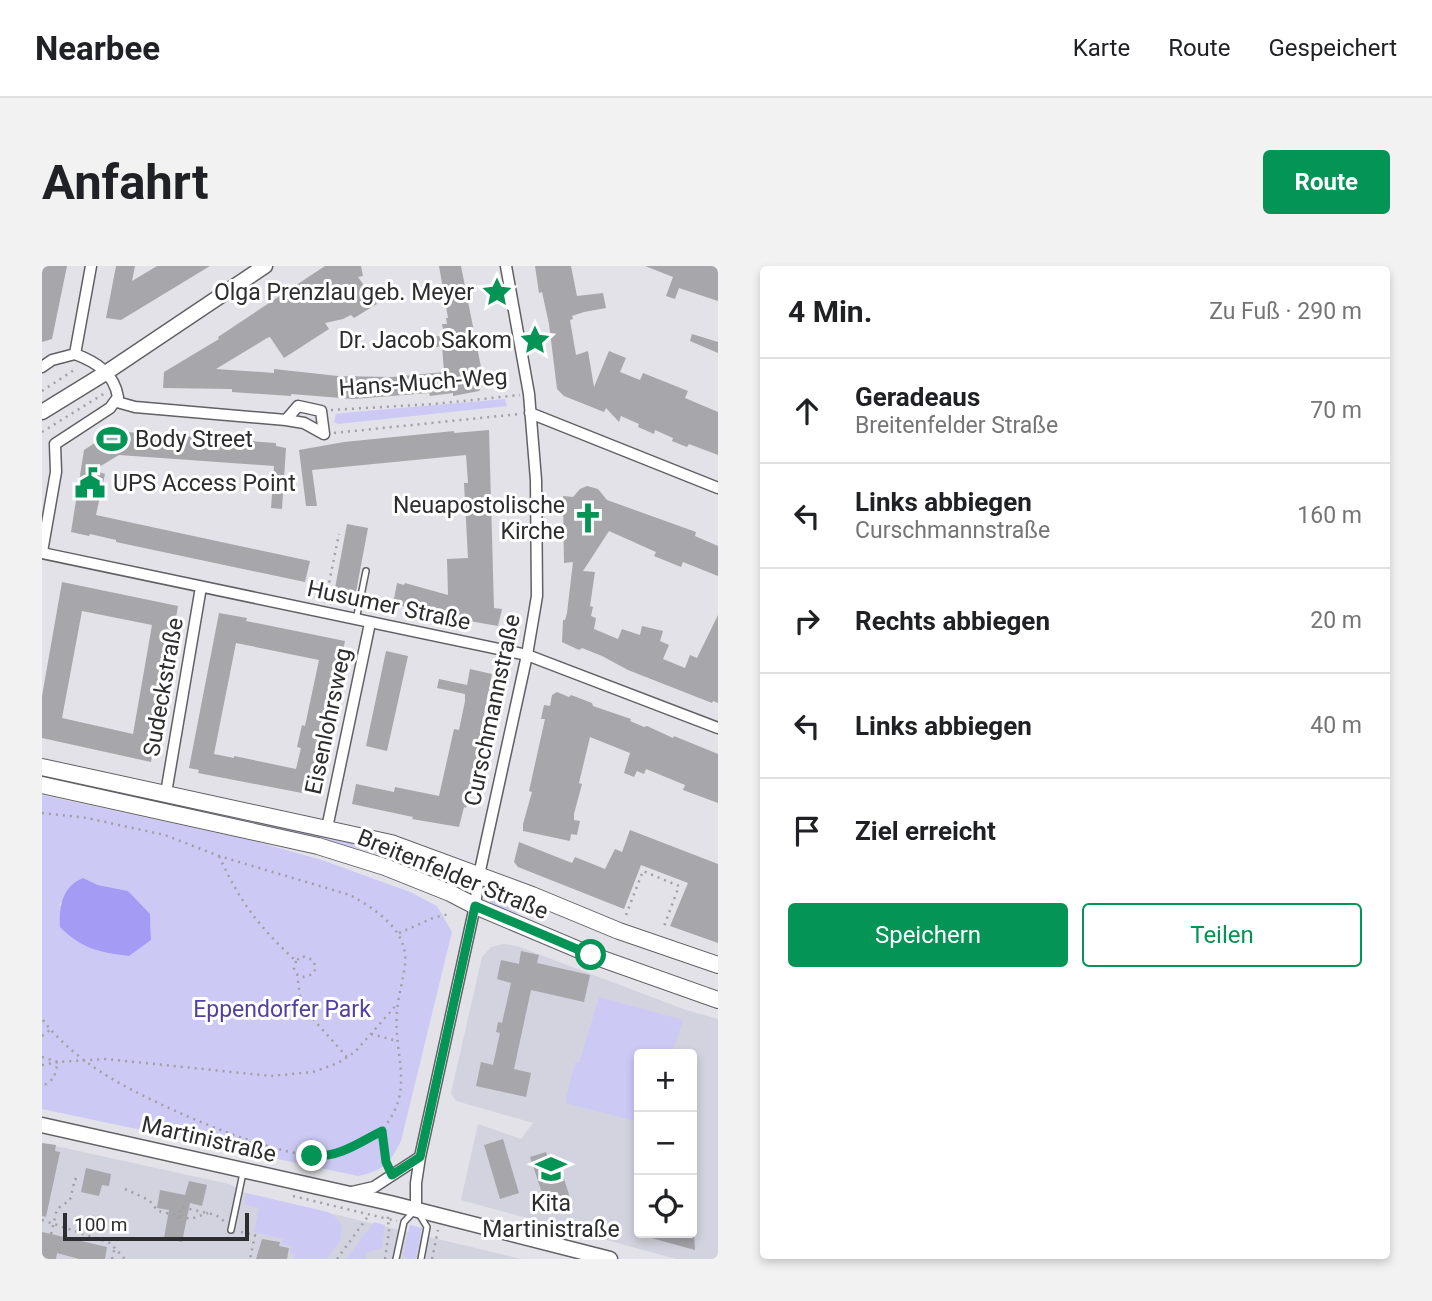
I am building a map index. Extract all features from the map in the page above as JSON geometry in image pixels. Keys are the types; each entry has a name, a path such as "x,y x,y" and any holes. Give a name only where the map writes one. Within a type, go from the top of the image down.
{"main road":[{"name":"Breitenfelder Straße","path":"42,767 391,843 619,931 718,965"},
{"name":"Breitenfelder Straße","path":"42,785 318,846 384,867 591,955 718,1000"}],"street":[{"path":"75,354 91,266"},
{"path":"42,412 107,372 265,266"},
{"name":"Curschmannstraße","path":"416,1209 420,1157 475,906 479,875 527,655 537,596 536,480 529,394 506,266"},
{"path":"42,367 52,360 75,354 90,360 107,372 117,386 117,402 110,408 47,440 56,472 42,552"},
{"name":"Hans-Much-Weg","path":"117,402 135,407 286,420 304,423 324,434"},
{"name":"Hans-Much-Weg","path":"286,420 298,406 321,411 324,434"},
{"path":"530,413 718,488"},
{"name":"Husumer Straße","path":"42,552 527,655 718,728"},
{"name":"Sudeckstraße","path":"166,793 201,587"},
{"name":"Eisenlohrsweg","path":"327,828 370,623"},
{"name":"Martinistraße","path":"42,1125 416,1209 610,1259"},
{"path":"344,1193 374,1187 420,1157"}],"lane":[{"path":"356,620 366,571"},
{"path":"230,1230 244,1170"},
{"path":"396,1259 404,1222 416,1209 426,1227 421,1259"}],"path":[{"path":"42,391 90,360"},
{"path":"47,440 117,386"},
{"name":"Hans-Much-Weg","path":"321,411 434,404 529,394"},
{"name":"Hans-Much-Weg","path":"324,434 530,413"},
{"path":"323,613 338,534"},
{"path":"42,813 87,818 165,835 219,856 350,895 366,904 399,933 404,943 405,963 396,1029 403,1084 396,1107 382,1131 354,1148 325,1156 295,1153 250,1140 160,1103 103,1074 83,1060 50,1030 42,1019"},
{"path":"219,856 245,907 270,938 296,961"},
{"path":"626,915 643,871 679,886 663,929"},
{"path":"399,933 449,914"},
{"path":"306,956 312,958 316,965 310,976 298,974 294,969 296,961 306,956"},
{"path":"298,974 300,996 306,1011 347,1057"},
{"path":"42,1065 106,1059 281,1076 313,1072 347,1057 398,1003"},
{"path":"42,1037 50,1030"},
{"path":"371,1034 397,1041"},
{"path":"42,1057 58,1062"},
{"path":"42,1087 54,1078 58,1062"},
{"path":"382,1131 386,1162 392,1175"},
{"path":"244,1170 250,1140"},
{"path":"51,1234 57,1209 70,1200 75,1179 80,1180"},
{"path":"125,1189 149,1200 158,1211 178,1218 191,1219 208,1213"},
{"path":"192,1209 193,1204"},
{"path":"178,1218 179,1205 216,1215 230,1230 255,1235 250,1259"},
{"path":"337,1259 369,1215"},
{"path":"384,1259 389,1231 388,1219"},
{"path":"42,1220 82,1231 115,1247 125,1259"},
{"path":"432,1259 438,1230"},
{"path":"112,1259 115,1247"},
{"path":"251,1254 257,1255"}],"shaded area":[{"path":"83,878 98,885 128,891 150,914 151,940 129,956 92,948 60,927 63,898 70,886"},
{"path":"504,944 517,946 686,1010 718,1019 718,1259 676,1259 461,1200 478,1124 521,1139 533,1123 456,1101 451,1093 482,957 491,947"},
{"path":"42,1143 229,1184 246,1193 522,1259 42,1259"}],"green space":[{"path":"505,399 507,406 338,424 334,422 336,414"},
{"path":"42,773 384,848 450,870 448,881 378,854 320,838 42,778"},
{"name":"Eppendorfer Park","path":"42,795 250,840 322,860 410,892 437,906 452,932 401,1141 389,1160 374,1172 358,1176 42,1109","holes":["83,878 98,885 128,891 151,925 151,940 128,956 59,905"]},
{"path":"504,894 521,899 516,917 496,909 490,903 492,896"},
{"path":"599,997 683,1020 674,1049 634,1049 634,1121 565,1103 575,1062 579,1063"},
{"path":"246,1193 328,1212 338,1219 342,1226 340,1241 327,1259 294,1259 295,1254 290,1253 291,1246 282,1244 283,1239 254,1232 259,1208 244,1204"},
{"path":"374,1222 385,1225 382,1248 366,1253 366,1259 346,1259"},
{"path":"410,1225 422,1228 415,1259 406,1259 403,1254"}],"building":[{"path":"42,266 67,266 52,339 42,342"},
{"path":"116,266 135,266 132,281 157,266 210,266 121,320 106,318"},
{"path":"325,266 361,266 363,276 358,277 377,304 354,318 351,315 325,323 329,329 284,358 270,337 216,369 274,373 274,369 338,376 392,377 444,372 442,346 426,349 423,339 444,335 442,324 447,324 439,266 461,266 483,377 484,384 479,391 453,396 453,393 430,396 429,393 353,399 232,392 232,389 163,388 164,372 219,339 218,337"},
{"path":"535,266 571,266 577,296 603,293 606,308 572,316 573,319 570,320 576,355 588,351 594,387 609,351 626,358 620,372 640,380 643,373 688,391 685,398 718,412 718,455 689,444 687,447 655,430 654,434 621,416 619,422 606,408 604,412 564,396 557,389 549,324 542,292 539,293"},
{"path":"645,266 718,266 718,301 679,288 675,299 666,296 673,277"},
{"path":"692,334 718,342 718,353 690,341"},
{"path":"489,430 494,608 502,609 498,626 393,604 397,583 448,595 447,559 468,558 464,483 468,483 466,455 312,470 317,506 306,506 299,450 344,442"},
{"path":"113,431 276,443 276,446 286,448 282,509 271,508 274,466 119,455 94,470 105,474 96,515 310,561 305,582 71,532 84,450"},
{"path":"587,486 598,489 607,500 696,532 695,536 718,546 718,576 683,562 681,567 654,556 656,552 609,531 583,571 595,572 590,606 593,607 591,616 596,618 594,629 618,639 622,629 640,635 642,626 663,631 660,641 669,645 663,659 685,668 690,655 697,658 718,615 718,703 712,703 562,642 573,562 564,563 563,496 573,497"},
{"path":"347,524 368,528 356,592 335,588"},
{"path":"62,582 178,606 151,762 42,738 42,696","holes":["82,611 152,625 133,734 62,718"]},
{"path":"219,613 345,641 313,793 198,773 199,770 189,768","holes":["236,643 319,660 305,726 302,725 297,747 301,748 296,769 214,754"]},
{"path":"386,651 408,656 387,751 366,746"},
{"path":"470,669 492,674 480,734 482,735 466,808 464,807 459,827 352,804 356,784 394,792 395,787 439,796 454,729 459,730 465,694 437,688 439,679 467,685"},
{"path":"557,692 592,703 593,706 631,719 630,721 644,727 718,754 718,803 683,790 685,785 646,769 644,774 637,771 634,777 624,773 630,753 590,737 574,814 574,820 580,821 577,835 571,834 570,841 523,831 545,719 541,719 544,705 550,706 552,695"},
{"path":"630,830 718,864 718,943 670,926 688,883 641,865 624,909 518,867 514,862 519,842 572,863 575,857 605,869 615,849 622,852"},
{"path":"521,951 539,955 537,963 590,975 584,1002 531,990 514,1069 531,1073 526,1097 476,1086 481,1062 493,1065 500,1033 496,1032 498,1022 502,1023 511,983 497,979 501,960 519,964"},
{"path":"503,1139 519,1193 500,1199 484,1145"},
{"path":"42,1143 56,1145 55,1151 60,1152 46,1217 42,1216"},
{"path":"546,1152 549,1162 558,1160 573,1207 549,1214 530,1157"},
{"path":"86,1168 111,1174 109,1186 102,1185 99,1196 81,1192"},
{"path":"189,1181 207,1185 202,1206 190,1203 182,1242 164,1238 169,1210 157,1208 160,1190 185,1195"},
{"path":"42,1232 107,1247 105,1259 79,1259 57,1253 56,1259 42,1259"},
{"path":"651,1238 694,1238 695,1250"},
{"path":"262,1239 280,1242 279,1246 289,1248 287,1259 256,1259"}],"place":[{"name":"Olga Prenzlau geb. Meyer","path":"497,292"},
{"name":"Dr. Jacob Sakom","path":"535,340"},
{"name":"Body Street","path":"112,439"},
{"name":"UPS Access Point","path":"90,483"},
{"name":"Neuapostolische Kirche","path":"588,518"},
{"name":"Kita Martinistraße","path":"551,1169"}],"route":[{"path":"312,1156 339,1154 382,1131 386,1162 392,1175 420,1157 475,906 591,955"}]}
